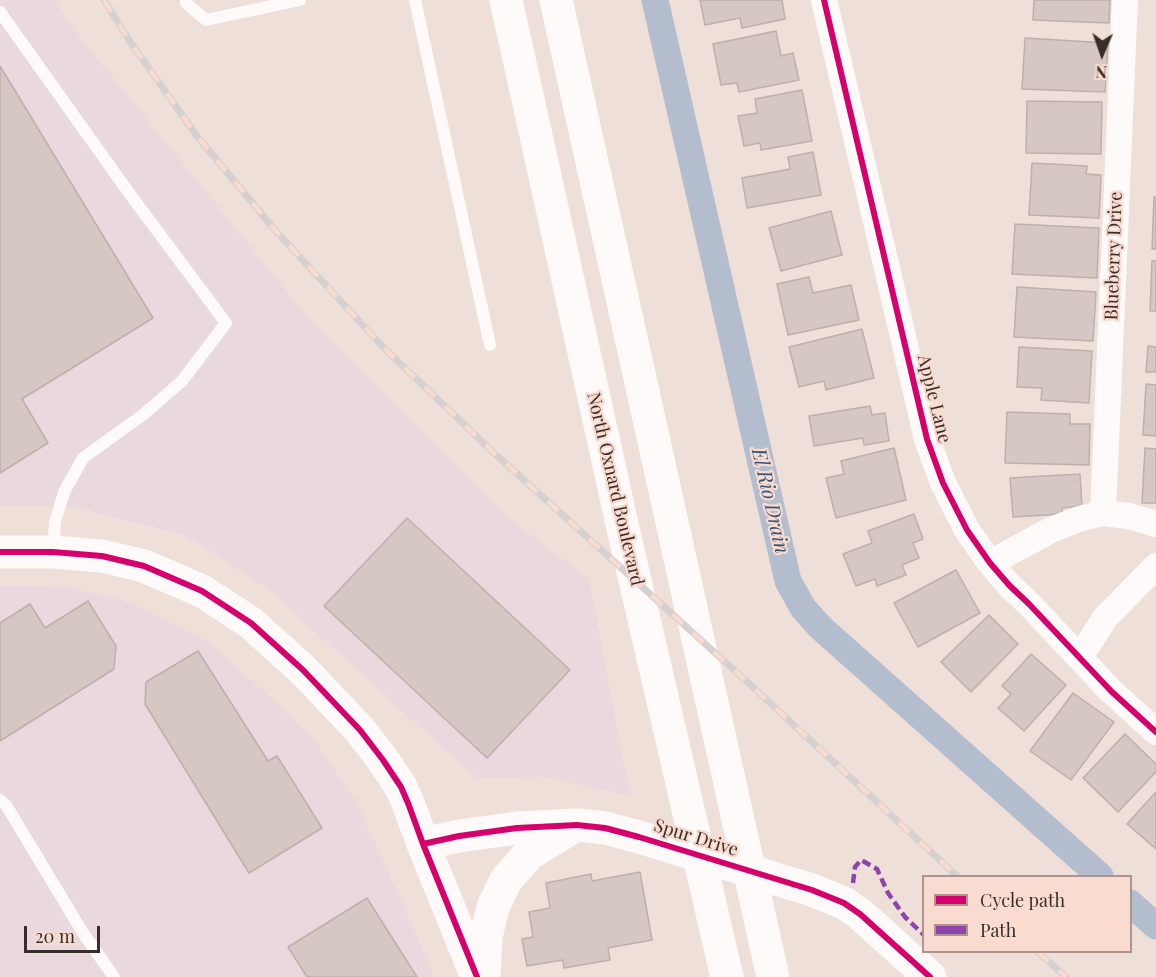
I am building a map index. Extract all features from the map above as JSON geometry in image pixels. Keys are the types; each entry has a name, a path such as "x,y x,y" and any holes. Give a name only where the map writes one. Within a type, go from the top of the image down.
{"main road":[{"name":"North Oxnard Boulevard","path":"507,0 630,556 727,977"},
{"path":"556,0 773,977"},
{"path":"0,552 53,552 102,556 144,566 202,591 251,623 303,670 360,730 383,760 400,787 477,977"},
{"path":"484,977 486,937 493,907 506,880 529,854 577,825"},
{"name":"Spur Drive","path":"423,844 459,836 517,828 577,825 604,828 639,837 812,890 844,903 860,914 930,977"}],"street":[{"name":"Apple Lane","path":"824,0 927,439 943,483 967,530 990,563 1111,691 1156,732"},
{"name":"Blueberry Drive","path":"1102,513 1125,0"},
{"path":"990,563 1051,530 1102,513 1129,516 1156,524"},
{"path":"1080,657 1105,618 1156,566"}],"lane":[{"path":"186,0 186,3 206,20 300,0"},
{"path":"415,0 490,345"},
{"path":"1,15 226,323 182,381 144,414 83,458 64,492 55,522 53,552"},
{"path":"0,800 6,805 83,933 114,977"}],"shaded area":[{"path":"0,0 55,0 65,18 301,309 515,523 589,579 630,796 545,777 476,778 267,588 184,535 70,506 0,506"},
{"path":"0,586 65,587 130,602 210,642 311,735 358,805 434,977 0,977"}],"building":[{"path":"700,0 782,0 785,19 742,28 740,18 705,25"},
{"path":"1034,0 1110,0 1109,23 1033,20"},
{"path":"776,31 781,56 793,53 799,80 739,92 737,83 721,85 713,44"},
{"path":"1025,38 1108,43 1105,92 1022,89"},
{"path":"0,66 153,318 22,399 48,443 0,473"},
{"path":"802,90 812,141 761,150 760,143 744,146 738,116 757,113 755,99"},
{"path":"1027,101 1102,102 1101,154 1026,153"},
{"path":"813,152 821,195 747,208 742,178 790,169 788,157"},
{"path":"1032,163 1087,166 1086,174 1101,175 1099,218 1029,215"},
{"path":"1154,197 1156,197 1156,249 1152,249"},
{"path":"831,211 842,255 781,271 769,228"},
{"path":"1015,224 1099,228 1097,278 1012,274"},
{"path":"1152,261 1156,261 1156,311 1150,311"},
{"path":"809,277 813,293 851,285 859,320 788,335 777,284"},
{"path":"1017,287 1096,292 1093,341 1014,337"},
{"path":"862,329 874,378 826,390 824,381 799,387 789,347"},
{"path":"1148,346 1156,347 1156,372 1146,372"},
{"path":"1019,347 1092,351 1089,403 1041,400 1042,388 1017,387"},
{"path":"1146,384 1156,385 1156,436 1143,435"},
{"path":"870,406 872,415 885,413 889,441 864,445 863,438 814,446 809,416"},
{"path":"1007,412 1070,414 1070,424 1090,424 1089,465 1005,463"},
{"path":"894,448 906,500 836,518 826,478 844,474 841,461"},
{"path":"1145,448 1156,449 1156,503 1142,503"},
{"path":"1080,474 1082,506 1062,508 1062,514 1013,517 1010,478"},
{"path":"914,514 923,539 913,543 919,558 902,565 906,575 877,586 875,579 856,586 843,554 872,543 868,531"},
{"path":"407,518 570,670 487,758 324,606"},
{"path":"956,570 980,613 918,647 894,603"},
{"path":"88,601 116,646 114,669 0,741 0,623 30,604 45,628"},
{"path":"989,615 1018,644 971,692 941,662"},
{"path":"198,651 268,761 277,756 322,828 249,873 145,704 146,682"},
{"path":"1031,654 1066,685 1024,731 998,708 1011,694 1002,686"},
{"path":"1073,693 1114,722 1071,780 1030,751"},
{"path":"1125,734 1156,764 1156,772 1118,812 1083,778"},
{"path":"1156,792 1156,849 1127,824"},
{"path":"640,872 652,940 608,948 610,960 564,968 563,960 527,966 522,939 533,937 529,912 550,908 546,883 591,874 592,881"},
{"path":"367,898 417,977 307,977 288,947"}],"waterway":[{"name":"El Rio Drain","path":"655,0 788,581 803,608 820,627 1099,875"},
{"name":"El Rio Drain","path":"1132,905 1156,926"}],"railway":[{"path":"104,0 131,43 197,136 275,230 384,348 493,452 956,875"},
{"path":"1039,953 1066,977"}],"marked path":[{"path":"853,883 855,867 861,860 877,869 888,893 905,917 922,933"}],"cycle path":[{"path":"824,0 927,439 943,483 967,530 990,563 1111,691 1156,732"},
{"path":"0,552 53,552 102,556 144,566 202,591 251,623 303,670 360,730 401,787 477,977"},
{"path":"423,844 459,836 517,828 577,825 605,828 812,890 844,903 860,914 930,977"}]}
